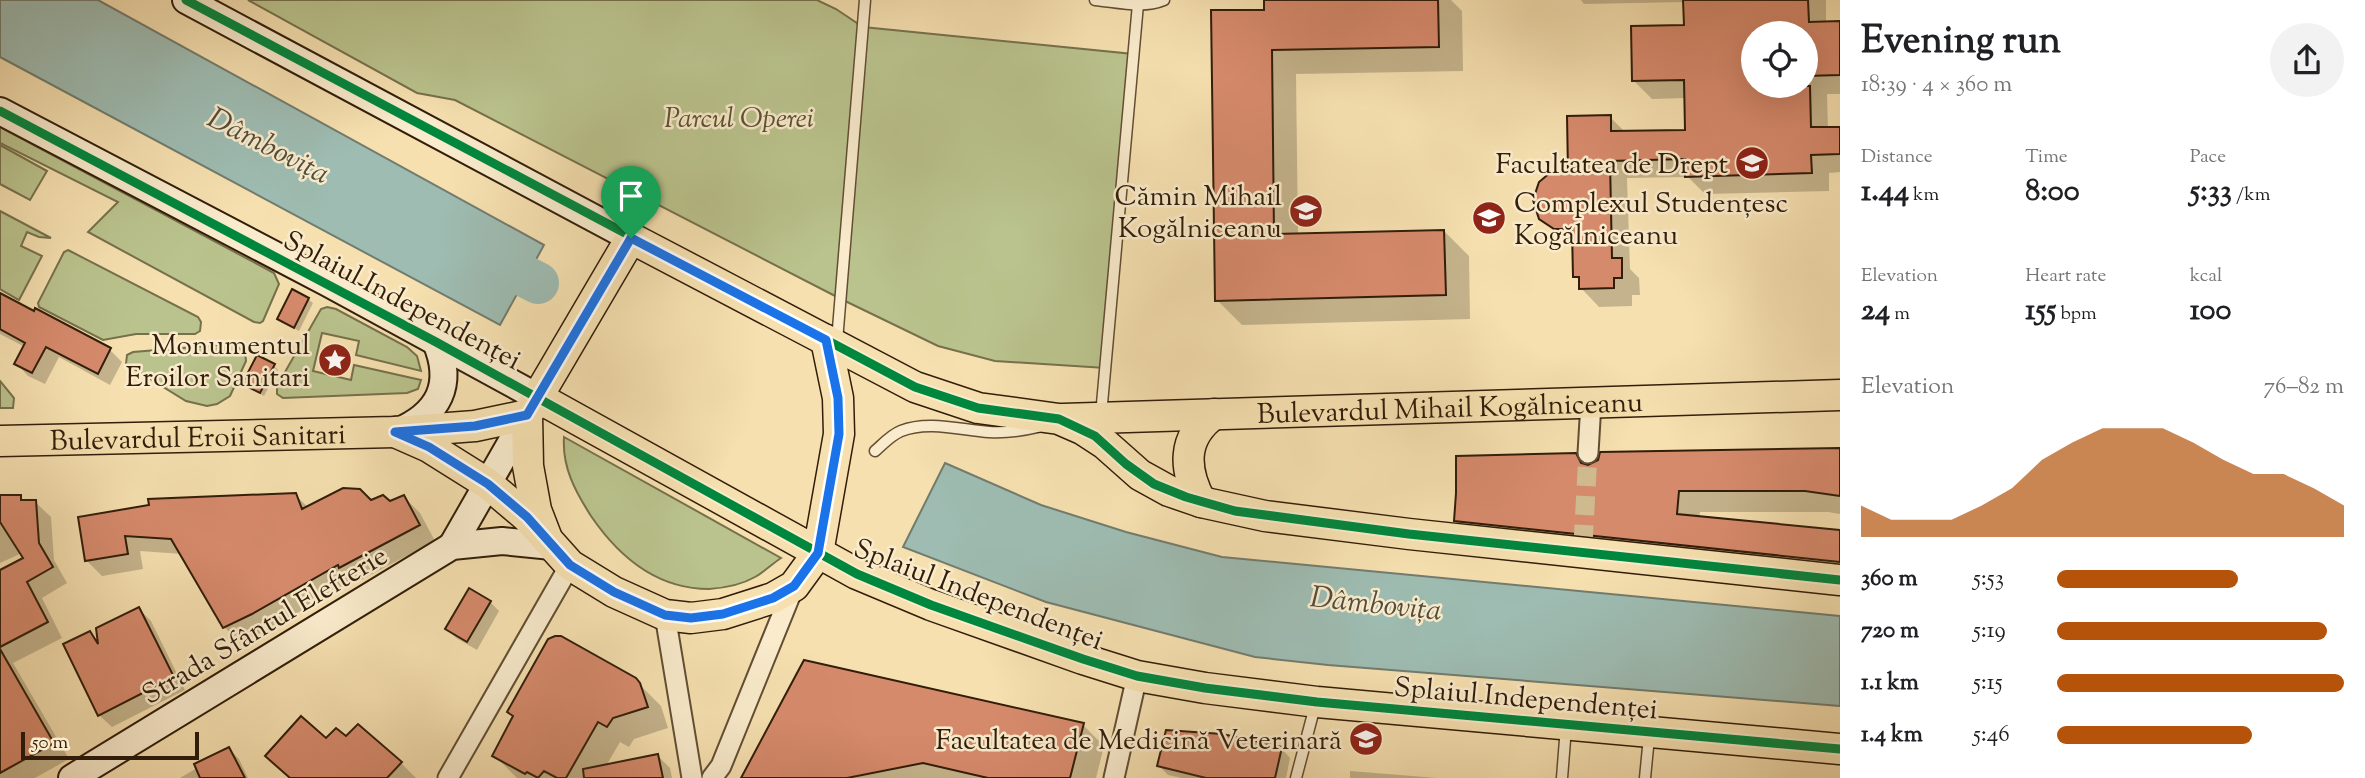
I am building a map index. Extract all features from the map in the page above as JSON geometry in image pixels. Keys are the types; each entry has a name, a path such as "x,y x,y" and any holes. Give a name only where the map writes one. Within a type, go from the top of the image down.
{"main road":[{"path":"186,0 915,387 939,397 1003,413 1059,419 1094,436 1154,484 1201,502 1235,511 1278,517 1583,548 1840,580"},
{"name":"Splaiul Independenței","path":"0,111 436,342 532,406 818,553 931,606 1083,659 1137,676 1205,688 1317,702 1840,749"},
{"path":"556,549 531,490 528,466 532,406 631,238"},
{"path":"395,432 414,425 426,416 439,398 444,375 436,342"},
{"path":"794,586 818,553 839,434 838,398 831,343"},
{"name":"Bulevardul Mihail Kogălniceanu","path":"1059,419 1840,395"},
{"name":"Bulevardul Eroii Sanitari","path":"0,441 395,432 475,426 532,406"},
{"name":"Strada Sfântul Elefterie","path":"452,545 532,406"},
{"path":"1201,502 1192,483 1189,448 1200,425 1214,414"},
{"name":"Bulevardul Eroii Sanitari","path":"395,432 429,447 488,484 515,506 556,549 614,592 665,615"},
{"name":"Strada Sfântul Elefterie","path":"72,778 452,545 502,541 556,549"},
{"path":"665,615 691,618 723,614 773,598 794,586 826,578 872,580"}],"street":[{"path":"1588,453 1591,403"},
{"path":"448,778 556,549"},
{"path":"712,778 721,766 794,586"},
{"path":"665,615 692,778"},
{"path":"1114,778 1137,676"}],"lane":[{"path":"831,343 865,0"},
{"path":"1095,0 1138,4 1164,0"},
{"path":"1101,418 1138,4"},
{"path":"875,451 901,431 915,428 1017,432 1059,419"},
{"path":"1296,778 1317,702"},
{"path":"1562,778 1566,723"},
{"path":"1645,778 1650,730"}],"green space":[{"name":"Parcul Operei","path":"248,0 817,0 863,27 1133,54 1105,368 995,361 938,346 841,299 455,100 417,93"},
{"path":"0,127 274,273 279,284 263,321 254,322 88,232 118,202 0,143"},
{"path":"0,145 47,171 30,200 0,184"},
{"path":"0,211 51,238 27,232 21,246 42,256 19,300 0,289"},
{"path":"68,250 198,317 201,322 200,331 195,334 136,334 103,340 39,307 38,303 64,252"},
{"path":"321,309 336,309 407,347 417,356 421,371 356,355 359,341 322,333 313,371 351,380 354,365 421,380 418,389 407,393 283,398 277,394 277,386"},
{"path":"230,344 241,350 246,361 230,396 217,404 207,406 186,401 126,364 127,355 133,352"},
{"path":"0,381 14,398 13,408 0,408"},
{"path":"564,437 781,558 750,580 721,588 690,588 656,577 614,545 591,516 571,478 565,458"}],"water":[{"path":"0,0 98,0 544,245 500,325 0,57"},
{"path":"945,463 1041,505 1126,532 1222,557 1840,616 1840,706 1255,657 1046,602 903,547"}],"building":[{"path":"1264,0 1438,0 1439,47 1272,50 1274,234 1444,230 1446,295 1215,301 1211,10 1264,10"},
{"path":"1683,0 1808,0 1809,21 1741,21 1741,98 1810,98 1811,127 1840,127 1840,154 1811,155 1812,173 1685,177 1685,159 1610,161 1612,258 1622,258 1622,278 1614,278 1614,288 1579,289 1579,277 1573,277 1572,229 1554,229 1539,219 1533,200 1539,182 1551,172 1568,172 1567,116 1611,115 1611,131 1685,130 1684,80 1632,81 1631,26 1684,25"},
{"path":"1840,21 1840,75 1818,76 1818,22"},
{"path":"292,289 309,298 294,328 277,319"},
{"path":"0,293 111,348 98,374 46,347 32,373 14,364 25,343 0,329"},
{"path":"257,355 275,364 260,393 242,384"},
{"path":"1840,448 1840,496 1805,491 1679,491 1677,514 1840,530 1840,562 1454,521 1456,456 1576,453 1581,463 1588,465 1598,460 1600,452"},
{"path":"343,488 360,489 371,500 383,495 390,501 404,495 420,525 339,568 338,565 223,628 171,539 125,536 128,554 85,561 78,517 149,505 148,499 296,493 302,509"},
{"path":"0,495 21,495 21,500 36,500 39,543 53,567 27,582 48,622 0,647 0,570 23,558 0,522"},
{"path":"469,588 491,601 467,642 445,629"},
{"path":"139,607 174,677 98,716 63,644 90,631 98,644 96,628"},
{"path":"561,636 636,678 648,707 613,718 607,727 598,722 566,778 557,778 544,771 538,778 492,756 513,716 507,712 548,639"},
{"path":"0,649 54,743 0,773"},
{"path":"804,660 1084,723 1070,778 988,778 923,763 847,778 741,778"},
{"path":"301,716 326,738 336,728 346,736 358,724 402,762 387,778 290,778 265,756"},
{"path":"1166,730 1222,734 1282,747 1275,778 1206,778 1157,766"},
{"path":"229,747 245,778 200,778 194,764"},
{"path":"658,754 663,778 584,778 583,769"}],"waterway":[{"name":"Dâmbovița","path":"477,252 538,283"}],"tunnel":[{"path":"1583,544 1588,453"}],"cycle path":[{"path":"186,0 915,387 978,408 1059,419 1095,436 1126,464 1154,484 1186,497 1235,511 1409,534 1840,580"},
{"path":"0,111 436,342 857,574 931,605 1083,659 1137,676 1205,688 1317,702 1840,749"}],"place":[{"name":"Facultatea de Drept","path":"1752,163"},
{"name":"Cămin Mihail Kogălniceanu","path":"1306,211"},
{"name":"Complexul Studențesc Kogălniceanu","path":"1489,218"},
{"name":"Monumentul Eroilor Sanitari","path":"335,360"},
{"name":"Facultatea de Medicină Veterinară","path":"1366,739"}],"route":[{"path":"631,238 826,340 838,398 839,434 818,553 794,586 773,598 723,614 691,618 665,615 614,592 570,565 527,517 473,473 429,447 395,432 475,426 527,415 631,238"}]}
